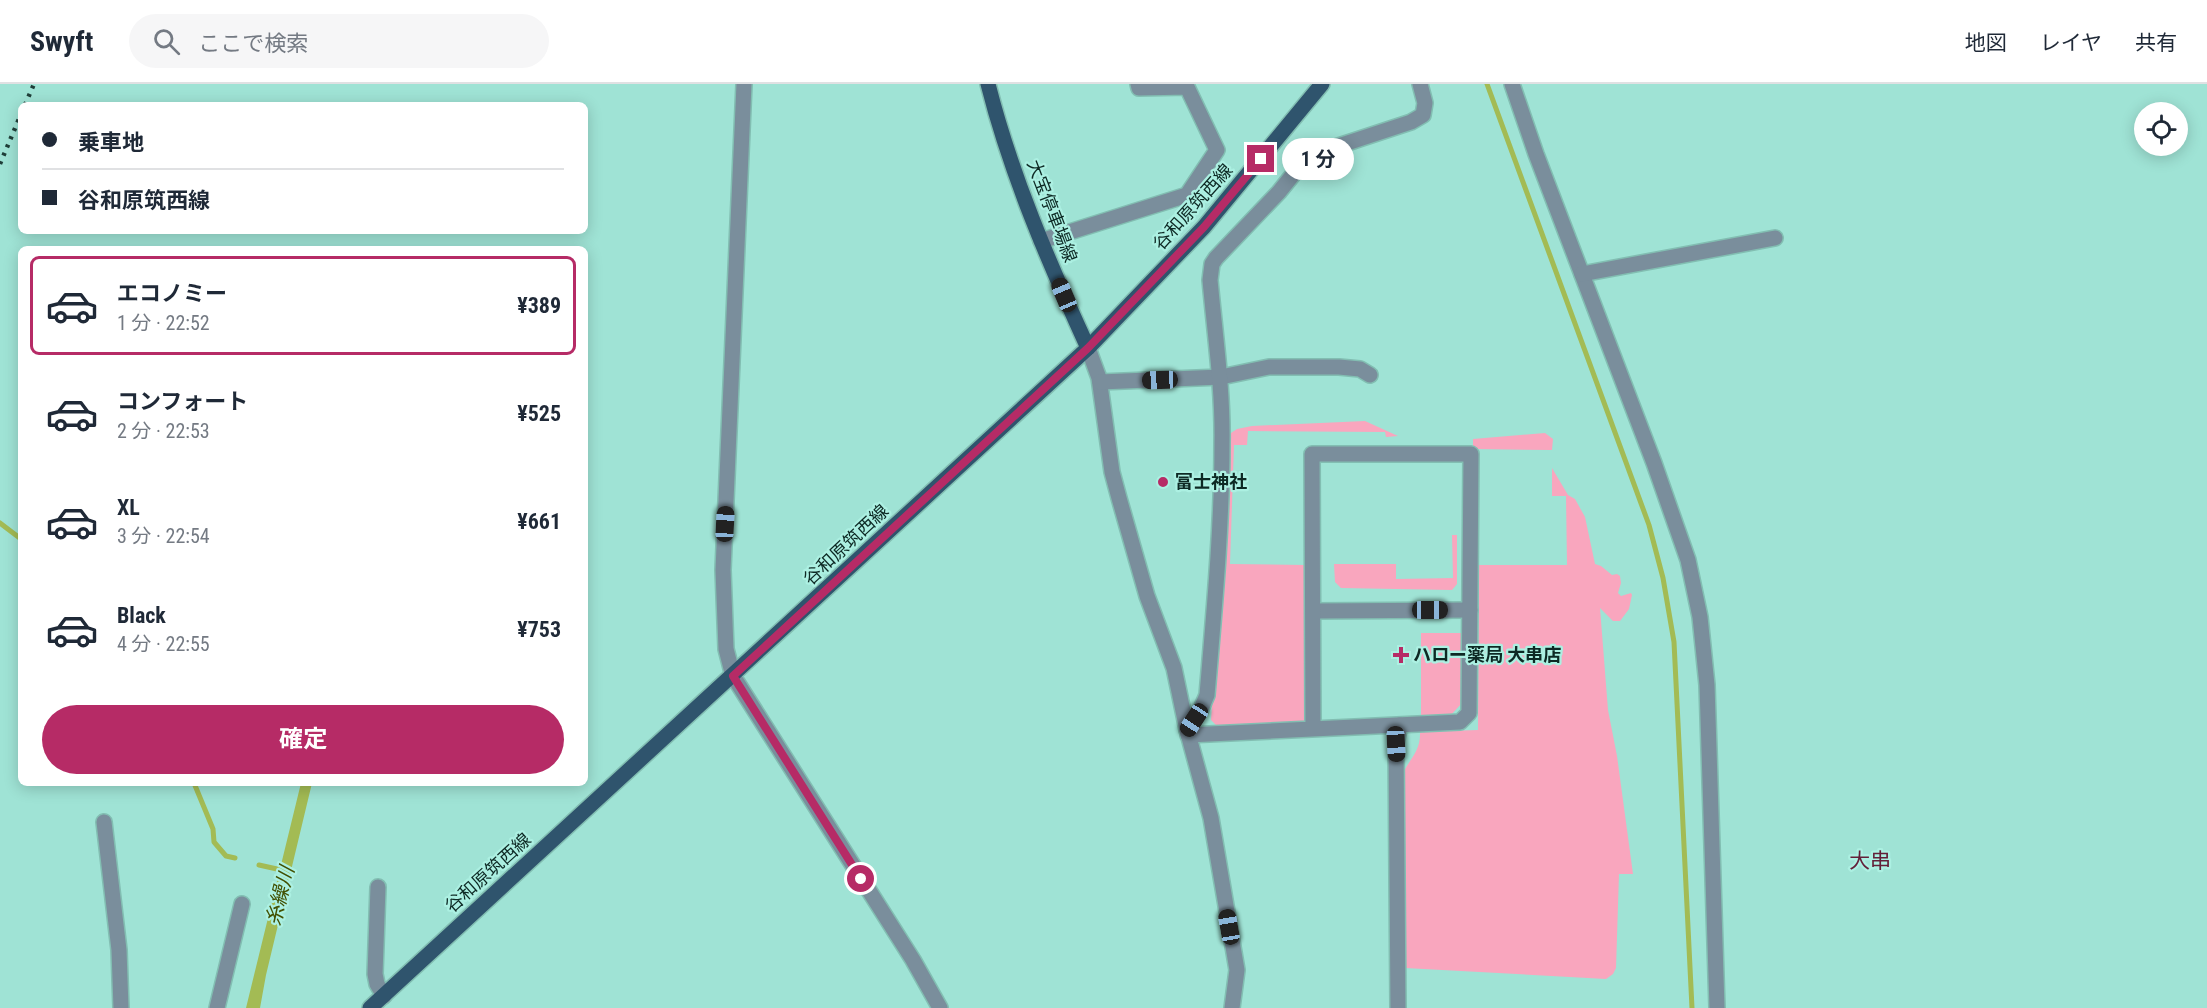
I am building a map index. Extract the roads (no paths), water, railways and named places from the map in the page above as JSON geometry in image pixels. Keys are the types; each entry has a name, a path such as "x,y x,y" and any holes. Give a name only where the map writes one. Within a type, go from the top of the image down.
{"main road":[{"name":"大宝停車場線","path":"988,84 1015,170 1041,241 1088,348"},
{"name":"谷和原筑西線","path":"370,1008 1088,348 1204,227 1322,84"}],"street":[{"path":"744,84 723,570 726,649 733,676 906,950 940,1008"},
{"path":"1041,241 1187,195 1217,150 1187,87 1139,88 1138,84"},
{"path":"1188,732 1207,695 1217,581 1222,444 1221,377 1210,280 1212,264 1272,200 1304,161 1320,152 1411,122 1423,115 1425,103 1420,84"},
{"path":"1512,84 1536,154 1666,495 1688,560 1700,617 1707,685 1717,1008"},
{"path":"1582,274 1775,238"},
{"path":"1088,348 1100,382 1114,481 1147,596 1174,668 1211,818 1237,970 1232,1008"},
{"path":"1100,382 1221,377 1269,367 1339,367 1360,369 1370,375"},
{"path":"1188,732 1312,729 1460,722 1469,713 1471,454 1312,454 1312,729"},
{"path":"1313,611 1470,610"},
{"path":"1398,1008 1396,744 1400,725"},
{"path":"104,822 119,950 121,1008"},
{"path":"378,887 375,974 377,984 384,996"},
{"path":"217,1008 242,904"}],"water":[{"name":"糸繰川","path":"300,786 311,786 260,1008 246,1008"}],"waterway":[{"path":"1487,84 1649,525 1663,578 1674,642 1692,1008"},
{"path":"0,523 18,537"},
{"path":"195,786 213,829 214,842 226,856 235,858"},
{"name":"糸繰川","path":"259,865 286,871"}],"railway":[{"path":"26,102 34,84"},
{"path":"0,164 18,121"}],"place":[{"name":"富士神社","path":"1163,482"},
{"name":"ハロー薬局 大串店","path":"1401,655"}],"district":[{"name":"大串","path":"1870,861"}]}
